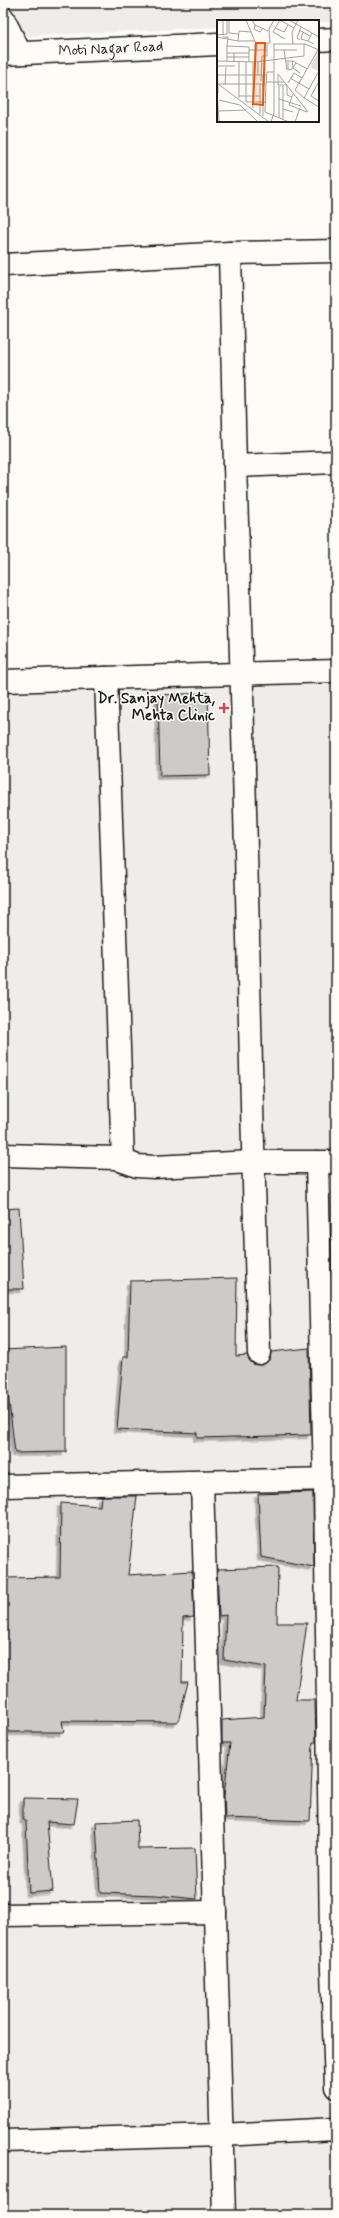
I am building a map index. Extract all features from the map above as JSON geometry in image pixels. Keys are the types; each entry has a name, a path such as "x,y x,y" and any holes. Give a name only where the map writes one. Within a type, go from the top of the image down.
{"street":[{"path":"3,18 11,53"},
{"path":"319,40 336,39"},
{"name":"Moti Nagar Road","path":"11,53 217,44"},
{"path":"3,265 230,253 336,251"},
{"path":"230,253 235,466 243,674 252,1162 258,1353"},
{"path":"235,466 336,462"},
{"path":"3,681 336,671"},
{"path":"106,678 123,1161"},
{"path":"3,1155 88,1156 116,1158 137,1166 154,1167 252,1162 326,1162 331,1479 331,1940 336,2087"},
{"path":"3,1486 331,1479"},
{"path":"202,1482 224,2215"},
{"path":"3,1915 215,1912"},
{"path":"3,2141 221,2135 336,2129"}],"shaded area":[{"path":"3,3 336,3 336,22 319,22 319,20 217,20 217,27 3,37"},
{"path":"336,682 336,2215 3,2215 3,687"}],"building":[{"path":"208,693 210,775 160,776 158,695"},
{"path":"19,1208 24,1289 3,1289 3,1209"},
{"path":"237,1278 236,1356 247,1355 253,1364 260,1365 270,1359 271,1352 309,1348 311,1435 197,1438 197,1433 117,1429 123,1357 128,1357 130,1281"},
{"path":"66,1347 66,1452 15,1453 3,1350"},
{"path":"313,1492 314,1567 261,1557 258,1494"},
{"path":"101,1496 137,1496 128,1575 192,1571 194,1617 183,1618 182,1682 188,1682 178,1722 62,1721 64,1732 3,1732 3,1578 60,1577 61,1503 100,1506"},
{"path":"278,1567 277,1623 307,1623 296,1700 315,1700 316,1742 313,1742 310,1821 225,1818 224,1796 230,1743 222,1743 222,1720 264,1717 266,1667 224,1660 226,1615 219,1616 217,1569"},
{"path":"23,1798 78,1799 74,1824 47,1822 53,1891 29,1893 26,1821 23,1820"},
{"path":"137,1820 138,1849 195,1848 197,1899 156,1895 100,1893 96,1822"}],"place":[{"name":"Dr. Sanjay Mehta, Mehta Clinic","path":"224,708"}]}
